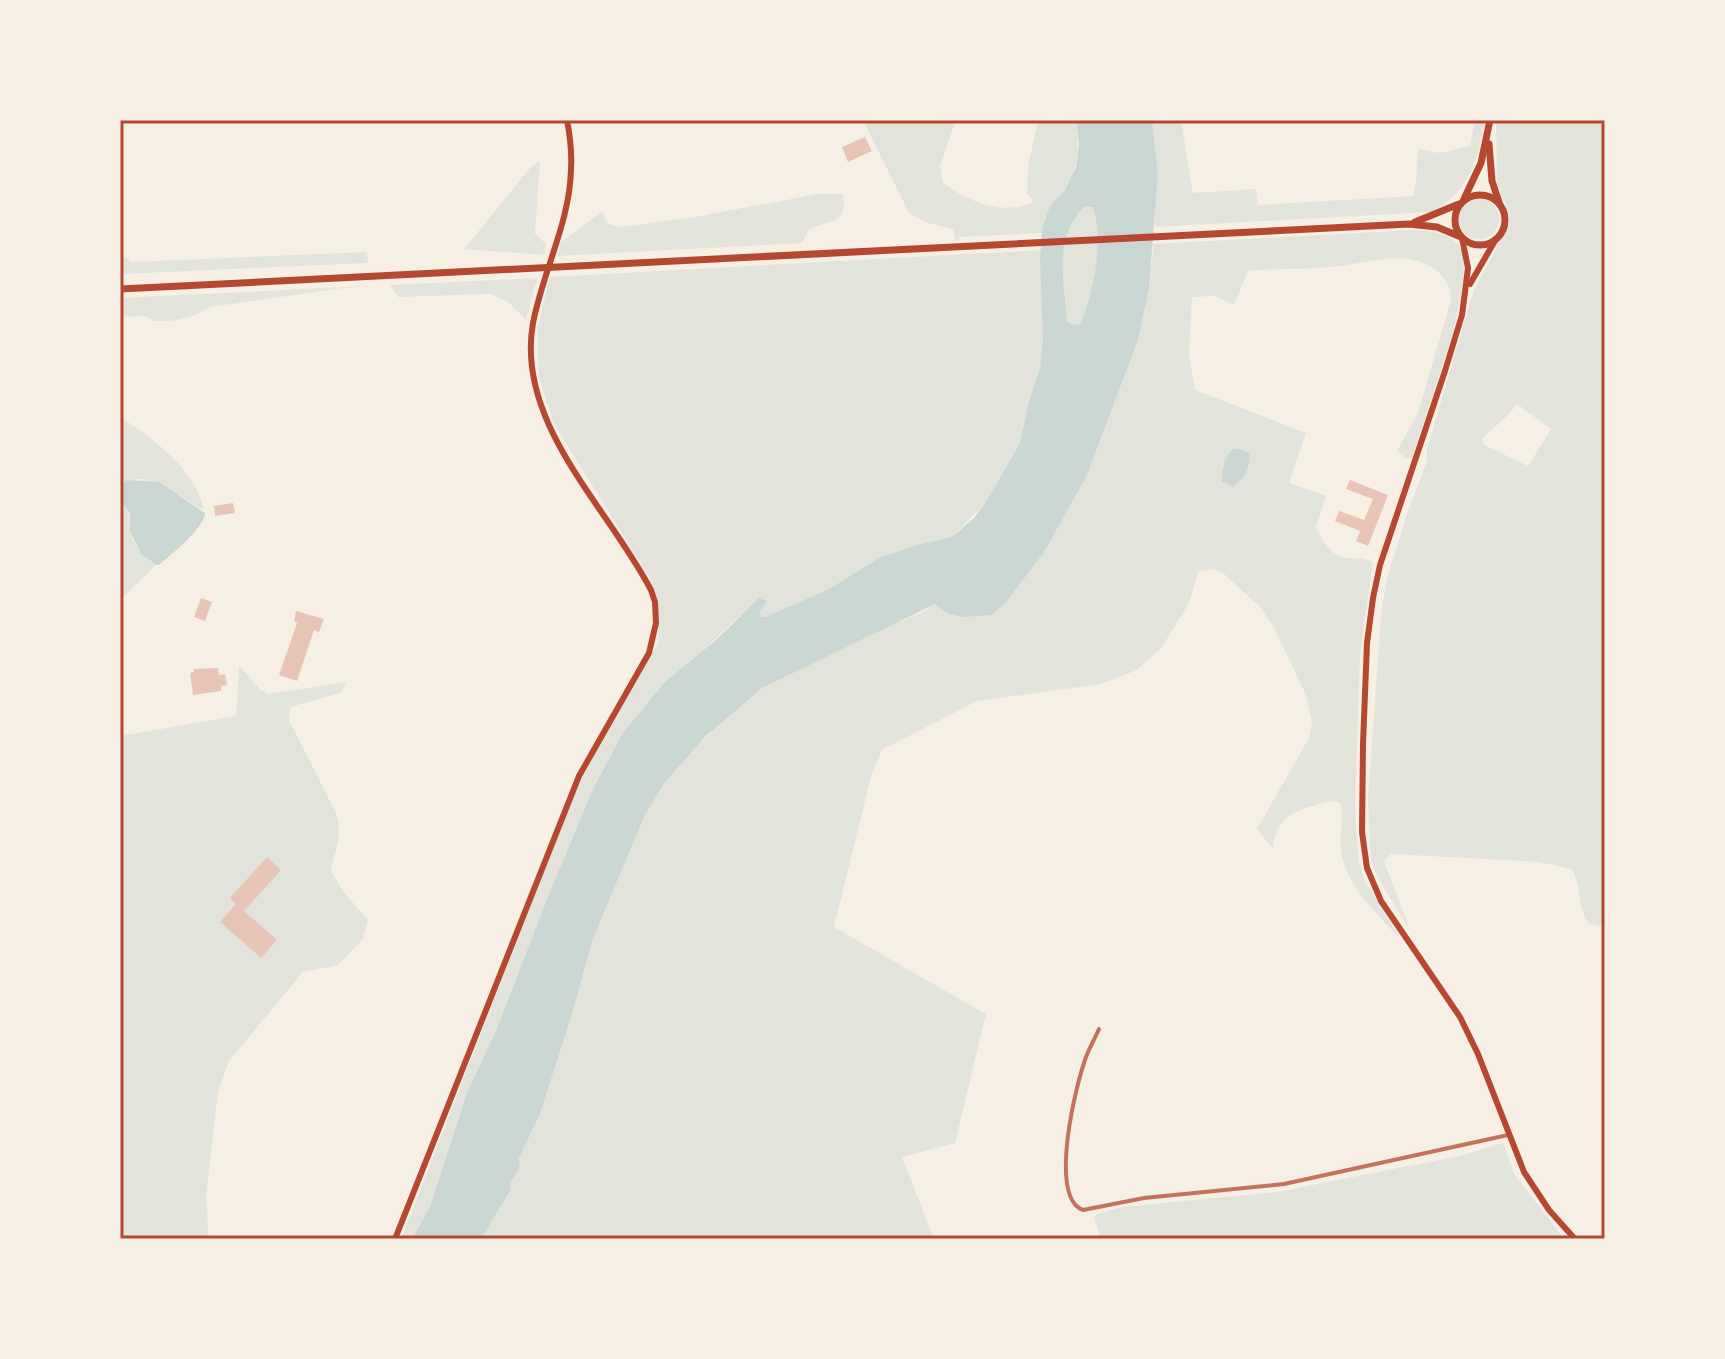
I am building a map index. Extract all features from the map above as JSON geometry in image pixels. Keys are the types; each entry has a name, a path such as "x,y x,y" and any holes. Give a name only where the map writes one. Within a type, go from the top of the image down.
{"highway":[{"path":"1462,238 1454,218 1476,175 1490,120"},
{"path":"120,289 1409,224 1437,227 1481,245 1496,239 1505,218 1492,181 1488,137"},
{"path":"1409,224 1437,215 1481,194 1500,204"}],"main road":[{"path":"395,1239 579,776 649,653 656,623 655,602 645,579 559,446 536,390 532,359 533,325 569,195 571,169 567,120"},
{"path":"1462,238 1467,256 1467,288 1449,359 1374,589 1367,643 1363,744 1364,852 1372,883 1381,901 1460,1017 1532,1187 1575,1239"},
{"path":"1467,288 1496,239"}],"street":[{"path":"1099,1029 1078,1084 1066,1152 1065,1176 1071,1198 1077,1208 1083,1210 1144,1198 1284,1184 1508,1135"}],"shaded area":[{"path":"863,120 956,120 940,166 943,183 975,201 997,207 1032,203 1027,194 1028,166 1038,120 1076,120 1078,147 1070,181 1048,214 1042,233 959,237 955,241 954,229 927,223 909,213"},
{"path":"1076,120 1152,120 1158,173 1149,289 1138,340 1087,475 1044,552 1007,601 991,615 962,617 949,614 935,604 762,688 706,736 665,782 645,815 592,941 540,1114 519,1158 520,1167 510,1183 511,1189 481,1239 412,1239 430,1207 467,1092 496,1031 549,894 593,789 622,734 665,682 717,639 759,598 767,601 760,611 761,617 765,617 829,589 879,558 952,537 974,518 986,502 1020,443 1040,368 1043,338 1042,228 1050,206 1065,190 1076,167 1079,144","holes":["1084,207 1093,207 1098,235 1096,267 1085,312 1080,324 1073,325 1067,322 1064,247 1074,219"]},
{"path":"1152,120 1181,120 1193,193 1256,189 1258,205 1413,196 1418,149 1440,153 1470,146 1475,120 1484,120 1479,148 1469,174 1454,196 1430,212 1155,227 1158,173"},
{"path":"1496,120 1605,120 1605,923 1600,926 1590,924 1572,869 1538,862 1391,854 1384,861 1410,930 1371,861 1368,800 1381,618 1386,582 1427,462 1427,449 1474,290 1510,223 1497,184","holes":["1517,404 1551,429 1528,466 1484,445 1482,439"]},
{"path":"540,161 535,234 545,243 545,255 464,249 531,167"},
{"path":"818,194 843,194 843,212 835,220 809,230 802,243 558,256 560,243 602,212 608,224 622,227"},
{"path":"1479,199 1493,205 1499,219 1493,233 1479,239 1465,233 1459,219 1465,205"},
{"path":"1084,207 1093,207 1098,251 1094,282 1085,311 1080,324 1073,326 1067,322 1064,247 1074,219"},
{"path":"1413,230 1450,238 1459,246 1463,262 1462,286 1448,349 1412,457 1406,459 1397,451 1418,413 1451,300 1446,282 1427,265 1401,258 1344,266 1248,271 1234,305 1215,296 1192,297 1189,355 1195,390 1306,433 1289,483 1326,496 1316,527 1332,551 1342,557 1373,562 1360,654 1355,811 1359,862 1365,881 1401,940 1350,878 1341,852 1342,813 1339,802 1323,803 1290,815 1277,832 1273,849 1257,829 1309,738 1312,723 1306,695 1273,626 1260,607 1222,572 1212,569 1199,571 1189,603 1162,647 1137,670 1101,684 977,701 882,750 872,773 834,927 986,1014 955,1143 902,1157 934,1239 481,1239 511,1189 510,1183 520,1167 519,1158 540,1114 592,941 645,815 665,782 739,705 762,688 935,604 1019,586 1087,475 1138,340 1149,289 1154,244"},
{"path":"1042,250 1043,338 1040,368 1020,443 986,502 952,537 879,558 829,589 765,617 761,617 760,611 738,617 648,703 622,734 593,789 496,1031 467,1091 430,1207 412,1239 401,1239 578,785 659,642 657,595 648,575 554,424 539,377 538,327 550,277"},
{"path":"367,252 368,263 120,274 120,253 131,262"},
{"path":"537,278 526,320 507,301 490,294 398,297 390,285"},
{"path":"387,285 343,288 210,307 191,317 171,321 154,321 145,316 120,317 120,298"},
{"path":"120,417 159,445 183,469 204,510 152,481 131,480 120,485"},
{"path":"1233,449 1250,453 1246,472 1233,487 1221,481 1225,459"},
{"path":"128,480 159,482 205,513 193,533 159,565 141,554 130,531 130,514 120,499 120,485"},
{"path":"120,499 127,509 131,535 136,545 156,565 121,599"},
{"path":"239,666 268,694 346,682 341,693 290,707 289,720 336,813 339,836 331,871 343,891 368,920 363,939 338,965 303,972 229,1061 218,1092 206,1196 209,1239 120,1239 120,736 236,716"},
{"path":"1503,1143 1515,1175 1564,1239 1101,1239 1094,1218 1097,1214 1122,1207 1277,1192 1459,1156"}],"building":[{"path":"865,137 872,151 848,162 842,147"},
{"path":"1350,480 1388,495 1368,546 1356,541 1360,531 1335,521 1339,511 1364,520 1373,499 1346,489"},
{"path":"233,503 235,513 215,516 214,506"},
{"path":"201,598 212,602 205,621 194,617"},
{"path":"296,611 324,619 319,632 314,630 297,681 279,675 297,623 294,621"},
{"path":"218,668 219,675 225,674 227,685 221,686 221,691 193,695 190,673 194,669"},
{"path":"267,857 281,870 244,911 277,940 261,958 220,922 236,904 230,898"}]}
